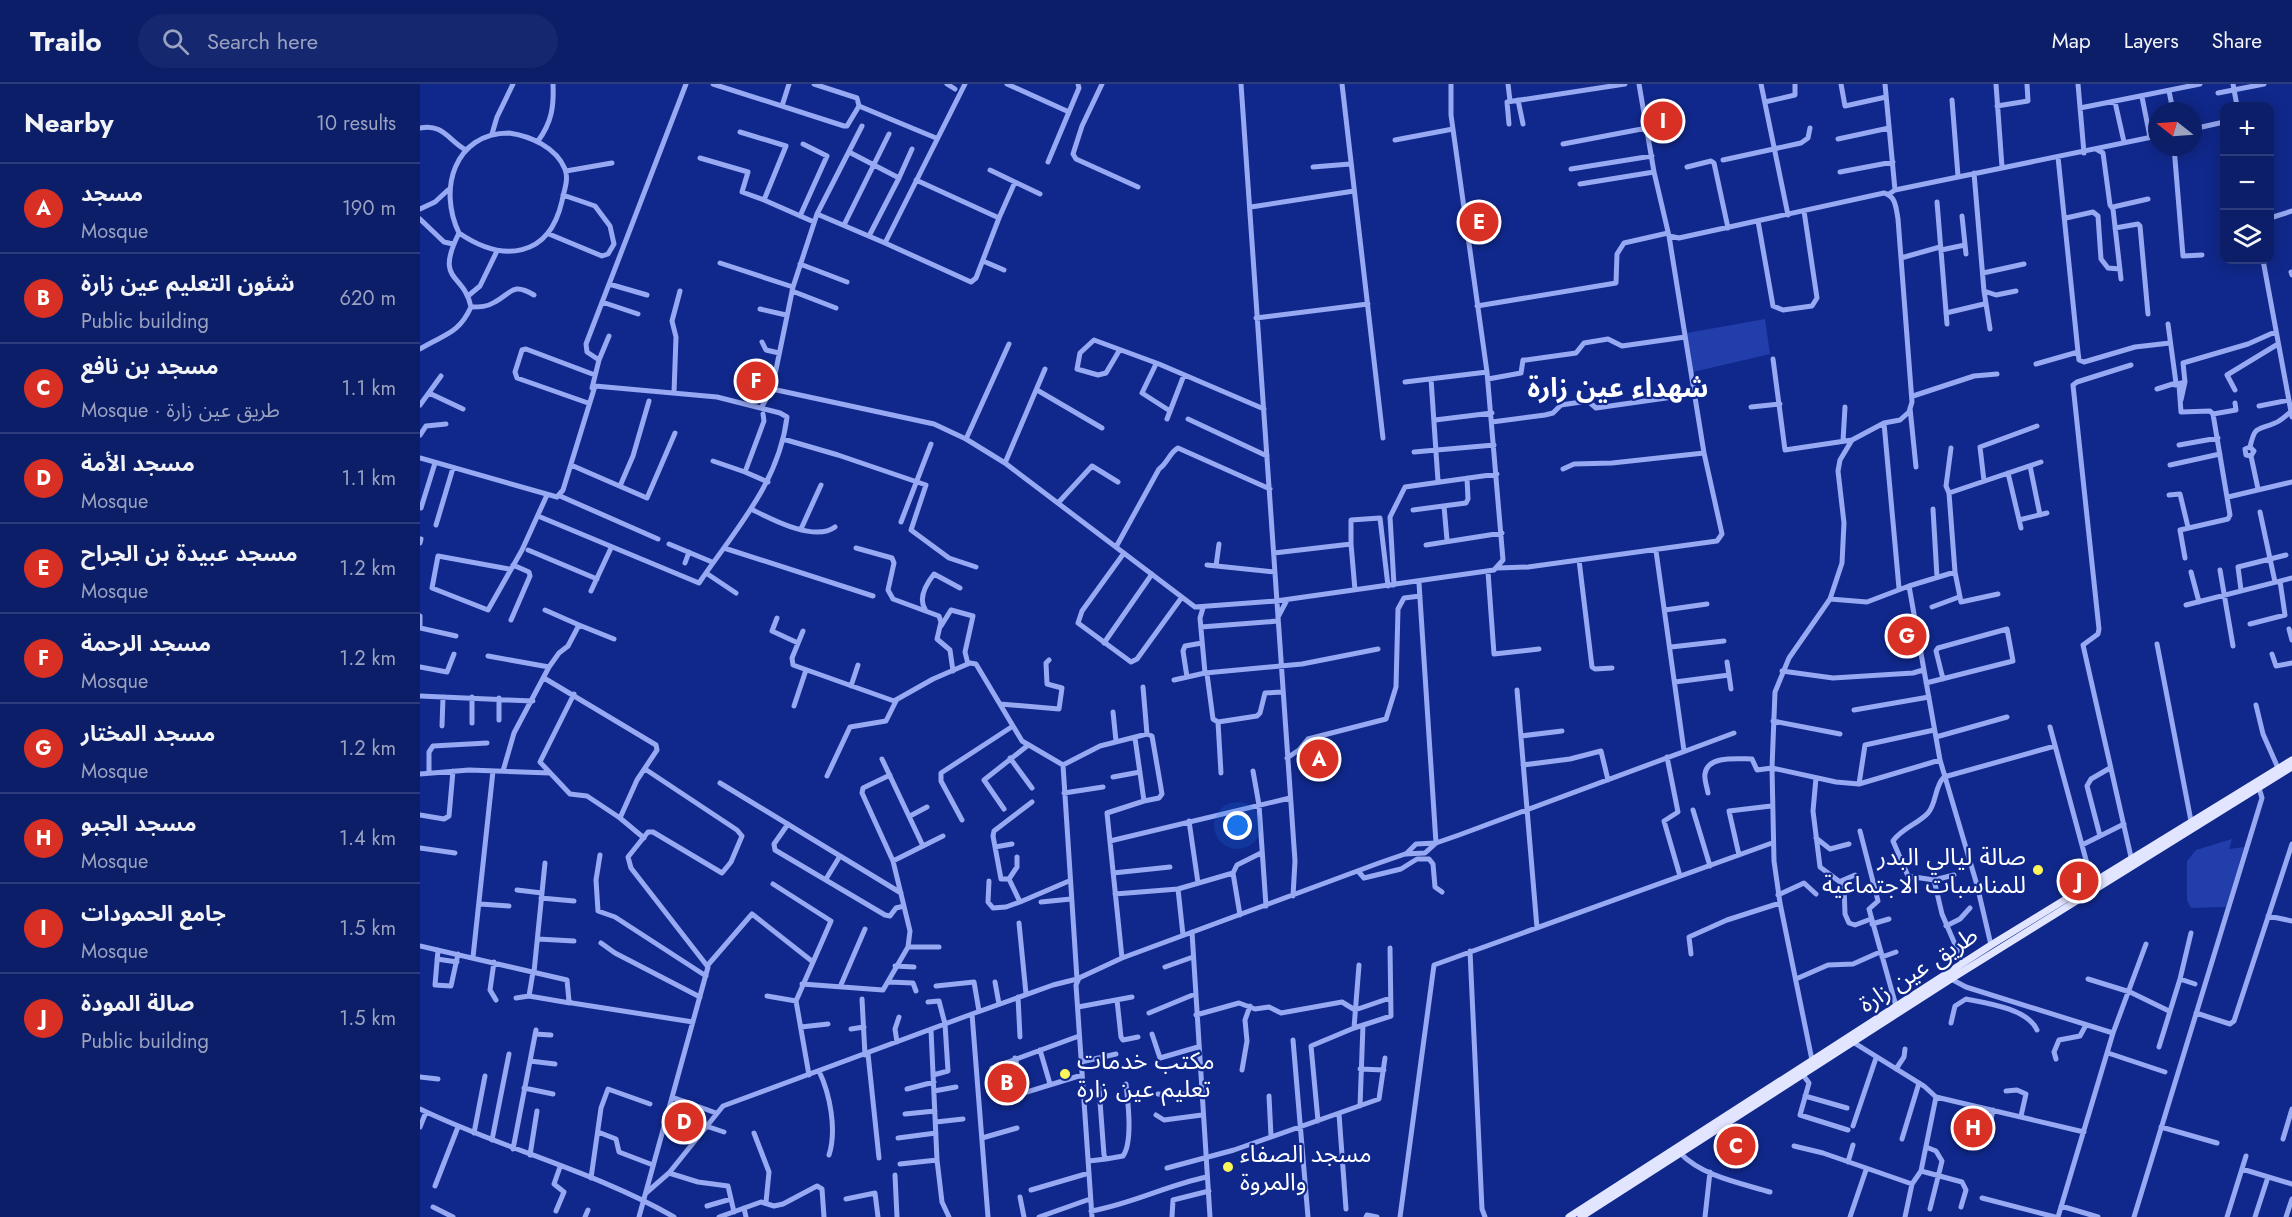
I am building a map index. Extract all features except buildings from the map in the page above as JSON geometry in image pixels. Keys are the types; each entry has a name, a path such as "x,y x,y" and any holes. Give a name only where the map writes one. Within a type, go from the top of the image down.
{"main road":[{"name":"طريق عين زارة","path":"1569,1217 1991,945 2292,760"},
{"name":"طريق عين زارة","path":"1581,1217 1951,979 2292,767"}],"street":[{"path":"492,134 494,123 513,84"},
{"path":"538,141 551,118 554,103 553,84"},
{"path":"599,360 585,348 686,84"},
{"path":"713,84 844,126 847,126 860,106"},
{"path":"782,106 789,84"},
{"path":"814,84 857,98 860,106 936,138"},
{"path":"946,84 955,89"},
{"path":"885,243 965,84"},
{"path":"1007,84 1069,112"},
{"path":"1024,92 1027,84"},
{"path":"1048,162 1079,88 1078,84"},
{"path":"1102,84 1082,126 1073,154 1076,159 1138,187"},
{"path":"1241,84 1270,489 1279,666 1296,878 1293,896"},
{"path":"1342,84 1383,438"},
{"path":"1451,84 1453,129 1492,413 1502,533 1503,560 1498,568"},
{"path":"1508,84 1510,101"},
{"path":"1509,124 1506,103 1510,101 1582,87 1625,84"},
{"path":"772,389 934,424 966,439 1005,463 1195,607 1276,602 1419,583 1488,572 1498,568 1656,551 1721,539 1722,534 1704,453 1668,235 1654,172 1639,84"},
{"path":"1761,84 1788,215"},
{"path":"1765,102 1795,95 1795,84"},
{"path":"1841,84 1847,106 1886,97"},
{"path":"1773,358 1786,451 1852,440 1884,423 1900,420 1909,412 1913,396 1901,258 1892,192 1893,162 1885,84"},
{"path":"1996,84 2002,167"},
{"path":"1997,106 2028,101 2027,84"},
{"path":"2078,84 2084,153"},
{"path":"2080,108 2200,84"},
{"path":"2218,93 2233,87 2264,84"},
{"path":"2233,87 2236,102"},
{"path":"2169,91 2172,102"},
{"path":"2142,97 2148,127"},
{"path":"1518,100 1522,124"},
{"path":"1952,100 1958,176"},
{"path":"2115,102 2124,142"},
{"path":"2202,127 2220,123"},
{"path":"745,472 764,421 762,411 772,389 792,289 814,222 862,126"},
{"path":"420,128 444,130 466,150"},
{"path":"1563,144 1647,128"},
{"path":"1723,160 1805,141 1810,135 1810,128"},
{"path":"1838,139 1889,128"},
{"path":"1395,140 1453,129"},
{"path":"740,132 784,145 787,148 764,200"},
{"path":"420,209 435,202 448,190 466,150 492,134 519,134 538,141 566,171"},
{"path":"844,225 888,134"},
{"path":"1477,306 1616,283 1617,254 1624,243 1668,235 1679,238 1958,176 2084,153 2148,137"},
{"path":"800,216 827,156 803,144"},
{"path":"869,236 912,149"},
{"path":"2096,149 2103,153 2110,205 2113,207 2121,279"},
{"path":"849,152 899,178"},
{"path":"1571,169 1652,156"},
{"path":"2175,156 2183,256 2202,255"},
{"path":"2058,157 2079,360 2084,362 2135,347 2170,343"},
{"path":"700,158 748,172 742,192 814,222"},
{"path":"1687,167 1711,161 1714,163 1728,228"},
{"path":"1840,172 1893,162"},
{"path":"566,171 612,163"},
{"path":"1313,167 1350,164"},
{"path":"990,170 1040,194"},
{"path":"459,233 497,251 507,252 533,246 549,234 563,195 566,171"},
{"path":"1580,184 1654,172"},
{"path":"1974,173 1984,304 1990,330"},
{"path":"916,180 999,218"},
{"path":"817,214 971,282 976,278 1015,182"},
{"path":"420,349 454,332 461,326 471,307 468,296 454,281 449,270 453,244 459,233 448,190"},
{"path":"1251,207 1354,191"},
{"path":"549,234 602,256 608,254 614,244 610,226 595,206 563,195"},
{"path":"2113,207 2148,199"},
{"path":"1937,202 1947,324"},
{"path":"1758,221 1773,306 1783,310 1812,306 1817,298 1804,211"},
{"path":"2274,217 2292,211"},
{"path":"2066,218 2093,212 2098,216 2101,259 2108,268 2120,269"},
{"path":"1962,216 1966,254"},
{"path":"420,219 444,242 453,244"},
{"path":"2115,228 2138,224 2140,226 2148,314"},
{"path":"1901,258 1965,245"},
{"path":"468,296 480,286 497,251"},
{"path":"983,261 1004,270"},
{"path":"720,263 792,289 836,308"},
{"path":"800,264 847,282"},
{"path":"1983,273 2024,264"},
{"path":"2259,489 2251,456 2246,455 2245,449 2250,447 2253,434 2259,426 2276,423 2292,414 2275,332 2265,264"},
{"path":"609,284 647,295"},
{"path":"471,307 494,303 511,290 524,290 534,295"},
{"path":"674,393 676,337 672,321 680,291"},
{"path":"1984,291 1996,295 2016,291"},
{"path":"602,302 638,314"},
{"path":"1256,318 1368,304"},
{"path":"1946,313 1984,304"},
{"path":"760,309 786,315"},
{"path":"2168,324 2179,384 2181,412 2210,411 2213,414 2236,410 2235,403"},
{"path":"2179,384 2183,363 2247,344 2275,332"},
{"path":"560,496 571,465 599,360 609,336"},
{"path":"1405,382 1521,373 1523,360 1575,353 1584,343 1608,339 1622,346 1685,337"},
{"path":"1119,351 1106,373 1098,375 1077,369 1080,352 1094,340 1264,409"},
{"path":"762,342 766,350 779,352"},
{"path":"966,439 1009,344"},
{"path":"2235,390 2227,375 2278,344"},
{"path":"588,403 517,378 515,372 522,350 526,350 595,375"},
{"path":"2036,364 2078,352"},
{"path":"1156,364 1142,393 1170,411"},
{"path":"2131,365 2073,385 2099,629 2098,634 2083,645 2131,857"},
{"path":"1005,463 1045,369"},
{"path":"1913,396 1974,376 1997,374"},
{"path":"1167,419 1184,375"},
{"path":"420,405 441,376"},
{"path":"1431,379 1438,481"},
{"path":"2157,389 2179,384"},
{"path":"538,516 699,583 712,562 753,510 768,482 783,439 786,416 717,397 598,386 592,388"},
{"path":"1037,390 1102,428"},
{"path":"429,393 463,409"},
{"path":"1492,422 1545,415 1553,413 1561,405 1588,401 1596,408 1694,394"},
{"path":"2259,406 2289,400"},
{"path":"620,486 633,456 649,401"},
{"path":"1751,406 1780,404"},
{"path":"1910,406 1916,467"},
{"path":"1843,441 1845,407"},
{"path":"1435,420 1492,413"},
{"path":"2185,558 2180,530 2229,518 2228,497 2213,414"},
{"path":"1188,418 1267,456"},
{"path":"1884,423 1899,588"},
{"path":"420,435 426,426 446,424"},
{"path":"1984,481 1980,447 2037,426"},
{"path":"571,465 648,497 675,433"},
{"path":"2179,445 2217,438"},
{"path":"783,439 916,481 926,488 911,530 949,558 976,567"},
{"path":"1812,1060 1778,895 1771,806 1773,721 1776,692 1782,671 1830,598 1844,547 1838,471 1840,460 1852,440"},
{"path":"901,522 931,444"},
{"path":"1413,452 1436,452 1494,445"},
{"path":"1116,548 1159,469 1167,464 1172,453 1178,448 1270,489"},
{"path":"1951,448 1947,486 1959,597 1964,603 1998,594"},
{"path":"1563,469 1574,464 1612,463 1704,453"},
{"path":"2170,465 2220,454"},
{"path":"420,459 547,495 560,496 658,539"},
{"path":"713,461 768,482"},
{"path":"1949,493 2041,462"},
{"path":"421,508 435,463"},
{"path":"1058,503 1092,466 1118,482"},
{"path":"2019,519 2043,514 2030,466"},
{"path":"436,525 453,468"},
{"path":"2008,473 2021,528"},
{"path":"1391,585 1389,527 1394,506 1406,487 1497,474"},
{"path":"1413,510 1444,507 1468,501 1467,478"},
{"path":"2228,497 2292,482"},
{"path":"801,529 821,485"},
{"path":"2169,495 2180,494 2188,527"},
{"path":"511,620 530,576 529,572 511,567 438,556 432,588 488,610 511,567 538,516 547,495"},
{"path":"1444,507 1447,540"},
{"path":"1933,509 1937,577"},
{"path":"753,510 801,529 826,532 835,527"},
{"path":"2250,624 2285,615 2260,512"},
{"path":"1355,590 1350,521 1380,518 1391,585"},
{"path":"1426,545 1502,533"},
{"path":"669,544 712,562"},
{"path":"1216,566 1219,544"},
{"path":"1274,553 1351,544"},
{"path":"591,591 611,548"},
{"path":"724,548 873,596"},
{"path":"856,548 892,558 889,594 893,599 939,616 940,627"},
{"path":"528,550 597,579"},
{"path":"1656,551 1684,751"},
{"path":"685,563 689,552"},
{"path":"1124,553 1078,618 1078,623 1127,661 1137,659 1182,597"},
{"path":"2241,591 2238,568 2286,555"},
{"path":"1580,560 1592,667 1595,669 1612,668"},
{"path":"1207,565 1275,572"},
{"path":"2220,570 2233,646"},
{"path":"1488,572 1494,654 1539,649"},
{"path":"2191,572 2199,602"},
{"path":"706,573 736,593"},
{"path":"1830,598 1868,602 1899,588 1955,573"},
{"path":"926,610 922,603 922,595 934,574 960,588"},
{"path":"1104,643 1152,574"},
{"path":"2186,605 2292,578"},
{"path":"1419,583 1436,843"},
{"path":"1909,586 1940,760 1977,885 1991,945"},
{"path":"1287,759 1308,739 1386,719 1396,687 1398,609 1404,598 1420,596"},
{"path":"1932,607 1959,597"},
{"path":"1278,619 1287,600"},
{"path":"1665,610 1707,604"},
{"path":"1203,608 1202,643 1213,720 1218,722 1257,716 1265,693 1281,692"},
{"path":"545,610 614,639"},
{"path":"952,670 950,650 937,639 940,627 951,610 973,615 965,652 968,664"},
{"path":"420,616 420,626 456,636"},
{"path":"777,618 772,631 798,643"},
{"path":"1201,627 1278,619"},
{"path":"503,771 510,743 549,667 559,653 568,646 579,625"},
{"path":"1926,683 1942,679 2013,661 2007,629 1938,648 1936,651 1942,679"},
{"path":"2289,629 2292,640"},
{"path":"804,631 792,664 896,701"},
{"path":"1671,648 1724,641"},
{"path":"1187,678 1183,651 1185,646 1202,643"},
{"path":"2157,644 2191,821"},
{"path":"1174,680 1279,666 1378,649"},
{"path":"420,667 447,672 454,654"},
{"path":"2272,654 2276,666 2292,663"},
{"path":"488,656 549,667"},
{"path":"1000,704 1060,709 1062,688 1046,683 1046,667 1049,660"},
{"path":"1728,662 1731,689"},
{"path":"827,776 850,727 886,721 896,701 933,679 968,664 978,666 1027,746 1063,765"},
{"path":"851,686 858,665"},
{"path":"794,706 806,670"},
{"path":"1782,671 1833,678 1913,673 1923,670"},
{"path":"1675,682 1729,675"},
{"path":"544,678 656,745 657,750 624,803 620,818"},
{"path":"1122,958 1107,812 1159,798 1162,794 1152,736 1148,734 1143,687"},
{"path":"1517,690 1537,928"},
{"path":"574,694 540,762 570,794 587,796 620,818 644,838"},
{"path":"420,696 533,701"},
{"path":"442,726 443,697"},
{"path":"472,697 472,723"},
{"path":"1854,710 1929,697"},
{"path":"499,698 499,720"},
{"path":"2256,705 2264,738 2278,768"},
{"path":"1113,712 1116,741"},
{"path":"1936,737 2007,717"},
{"path":"1773,721 1840,734"},
{"path":"1218,722 1221,773"},
{"path":"962,820 941,782 941,773 1013,726"},
{"path":"2049,727 2092,882"},
{"path":"1859,784 1865,745 1934,730"},
{"path":"1521,735 1562,731"},
{"path":"1405,854 1416,844 1436,843 1734,733"},
{"path":"1063,765 1100,746 1148,734"},
{"path":"1135,738 1144,801"},
{"path":"429,773 429,752 433,746 487,743"},
{"path":"1004,809 984,780 1027,746"},
{"path":"1954,874 1934,880 1908,876 1893,841 1930,811 1938,786 1944,777 2055,746"},
{"path":"1523,765 1570,759 1601,751 1608,780"},
{"path":"1667,757 1678,812 1665,821 1680,876"},
{"path":"1010,758 1032,788"},
{"path":"882,759 922,846"},
{"path":"1708,793 1705,773 1710,765 1726,759 1752,759 1757,770 1772,768 1816,778 1859,784 1940,760"},
{"path":"1063,765 1091,1214 1119,1206 1181,1182 1207,1177"},
{"path":"2100,836 2087,786 2091,779 2110,768"},
{"path":"645,769 737,830 742,839 726,871 721,873 649,831 628,855 629,864 707,966"},
{"path":"420,774 453,771 550,773"},
{"path":"420,815 444,819 449,816 453,771"},
{"path":"473,957 493,771"},
{"path":"1253,771 1259,806 1266,906"},
{"path":"1113,777 1140,772"},
{"path":"802,984 881,990 889,982 895,966 908,946 911,936 893,861 862,793 863,788 890,775"},
{"path":"1816,778 1813,811 1820,867 1841,881 1845,891 1845,914 1849,923 1855,925 1889,918"},
{"path":"720,783 902,893"},
{"path":"1064,793 1103,787"},
{"path":"2134,1217 2262,798 2259,788"},
{"path":"1110,841 1290,798"},
{"path":"1009,879 1001,879 994,831 1032,802"},
{"path":"1739,855 1729,811 1771,806"},
{"path":"910,816 927,807"},
{"path":"1694,810 1710,866"},
{"path":"1189,821 1198,883"},
{"path":"788,824 774,843 773,848 885,915 890,916 896,908 904,906"},
{"path":"2082,845 2124,824"},
{"path":"1860,831 1878,901 1869,908 1896,1006"},
{"path":"893,861 943,836"},
{"path":"1816,838 1830,849 1849,844"},
{"path":"646,1193 669,1173 723,1106 1026,994 1077,979 1122,958 1405,854 1425,853 1436,843"},
{"path":"1400,1217 1423,1065 1434,967 1440,961 1773,843"},
{"path":"995,847 1012,844"},
{"path":"2196,1013 2232,1024 2292,844"},
{"path":"420,848 455,853"},
{"path":"1240,915 1233,873 1237,865 1261,853"},
{"path":"600,855 596,880 598,911 615,917 706,976"},
{"path":"826,879 840,856"},
{"path":"1009,879 1017,867 1017,857"},
{"path":"1358,871 1364,878 1401,869 1417,859 1429,859 1433,864 1435,887 1442,892"},
{"path":"529,996 538,939 545,863"},
{"path":"1113,873 1170,867"},
{"path":"1115,894 1178,889 1233,873"},
{"path":"1841,881 1855,875"},
{"path":"1009,879 1020,902"},
{"path":"1934,880 1946,926 1963,963"},
{"path":"989,881 988,902 993,908 1006,907 1069,881"},
{"path":"773,884 831,921 796,1000 809,1075"},
{"path":"1778,895 1804,884 1816,894"},
{"path":"1178,889 1184,935"},
{"path":"516,890 574,901"},
{"path":"1041,902 1071,899"},
{"path":"1691,954 1689,937 1726,920 1780,903"},
{"path":"480,904 509,906"},
{"path":"1946,926 1960,919 1970,908"},
{"path":"639,1217 707,966 752,914 813,962"},
{"path":"2268,916 2292,921"},
{"path":"1019,923 1026,994"},
{"path":"840,987 865,928"},
{"path":"1192,932 1200,1092 1210,1217"},
{"path":"2159,1047 2180,979 2191,933"},
{"path":"538,939 574,940"},
{"path":"601,943 615,954 700,997"},
{"path":"1982,1198 2056,1217 2114,1033 2146,944"},
{"path":"420,946 567,980 570,1003"},
{"path":"908,946 939,947"},
{"path":"1318,1121 1311,1046 1390,1016 1390,948"},
{"path":"438,951 435,985 451,986 458,954"},
{"path":"1470,951 1482,1209 1485,1217"},
{"path":"1796,979 1828,965 1853,963 1896,952"},
{"path":"1165,967 1193,957"},
{"path":"437,959 457,962"},
{"path":"494,962 490,990 496,1000"},
{"path":"1354,1028 1359,964"},
{"path":"895,966 914,967"},
{"path":"1951,979 1966,987 2114,1033"},
{"path":"2088,979 2130,992 2169,1011"},
{"path":"2180,979 2195,984"},
{"path":"889,982 914,983 916,991"},
{"path":"936,986 974,982 979,1011"},
{"path":"995,982 999,1004"},
{"path":"1966,987 1966,999"},
{"path":"1149,1013 1195,994"},
{"path":"516,998 529,996 693,1022"},
{"path":"767,996 796,1000"},
{"path":"1018,997 1020,1037"},
{"path":"1078,1007 1132,997"},
{"path":"862,999 866,1054 879,1158"},
{"path":"1355,1010 1390,999"},
{"path":"1951,1023 1955,1006 1966,999 2014,1012 2032,1022 2037,1030"},
{"path":"1117,1000 1121,1037 1123,1040 1138,1037"},
{"path":"907,1089 948,1071 945,1024 939,1001 928,1002"},
{"path":"1196,1015 1239,1003 1255,1010 1270,1007 1281,1012 1345,1002 1355,1010"},
{"path":"1242,1070 1247,1041 1245,1020 1250,1006"},
{"path":"972,1014 988,1217"},
{"path":"897,1042 895,1029 898,1017"},
{"path":"801,1027 828,1024"},
{"path":"1360,1106 1363,1025"},
{"path":"2056,1059 2054,1052 2059,1040 2080,1036 2086,1025"},
{"path":"851,1029 864,1027"},
{"path":"930,1030 937,1160 942,1202 949,1217"},
{"path":"513,1149 536,1032 551,1035"},
{"path":"1152,1034 1160,1058 1198,1047"},
{"path":"1079,1036 992,1068 998,1101 1082,1074"},
{"path":"1293,1040 1308,1217"},
{"path":"1853,1042 1919,1083 1936,1097 2084,1132"},
{"path":"1811,1048 1821,1054"},
{"path":"1896,1069 1904,1057 1905,1049"},
{"path":"1040,1050 1050,1084"},
{"path":"2108,1053 2165,1072"},
{"path":"492,1140 508,1054"},
{"path":"1081,1062 1116,1054"},
{"path":"1015,1058 1024,1092"},
{"path":"1167,1168 1302,1127 1380,1097 1385,1058"},
{"path":"1803,1075 1809,1083 1800,1115 1851,1128 1876,1058"},
{"path":"530,1061 555,1064"},
{"path":"1360,1069 1384,1070"},
{"path":"819,1071 825,1086 834,1138 830,1155"},
{"path":"474,1133 484,1076"},
{"path":"420,1077 438,1079"},
{"path":"1902,1139 1919,1083"},
{"path":"1089,1161 1123,1156 1126,1150 1130,1110 1126,1084"},
{"path":"934,1091 956,1087"},
{"path":"524,1088 553,1094"},
{"path":"1099,1088 1106,1159"},
{"path":"591,1178 608,1089 650,1104"},
{"path":"2007,1091 2017,1090 2026,1094 2021,1116"},
{"path":"1158,1094 1200,1092"},
{"path":"1805,1095 1847,1108"},
{"path":"1269,1096 1271,1136"},
{"path":"672,1097 716,1113"},
{"path":"1905,1217 1912,1184 1921,1171 1936,1097"},
{"path":"2283,1139 2292,1109"},
{"path":"420,1127 423,1110 458,1127 644,1200 674,1217"},
{"path":"905,1114 935,1110"},
{"path":"1987,1139 1993,1110"},
{"path":"530,1155 537,1111"},
{"path":"1339,1114 1346,1209"},
{"path":"1156,1115 1164,1120 1202,1115"},
{"path":"936,1122 963,1119"},
{"path":"706,1126 724,1132"},
{"path":"2161,1126 2217,1143"},
{"path":"435,1186 458,1127"},
{"path":"982,1138 1017,1128"},
{"path":"598,1132 616,1139 618,1152 653,1165"},
{"path":"754,1133 769,1172 766,1202"},
{"path":"898,1138 936,1133"},
{"path":"1848,1162 1853,1145"},
{"path":"1794,1146 1912,1184"},
{"path":"1926,1147 1936,1151 1941,1158 1930,1209"},
{"path":"1680,1153 1691,1163 1710,1173 1770,1192"},
{"path":"2227,1217 2246,1156"},
{"path":"900,1164 937,1160"},
{"path":"556,1211 564,1192 554,1184 560,1167"},
{"path":"2242,1169 2292,1184"},
{"path":"1850,1217 1866,1170"},
{"path":"1921,1171 1959,1181 1965,1186 1962,1207"},
{"path":"669,1173 698,1182 728,1185 734,1212"},
{"path":"1031,1190 1089,1173"},
{"path":"1705,1217 1710,1173"},
{"path":"896,1175 897,1217"},
{"path":"2255,1217 2268,1177"},
{"path":"719,1217 766,1202 774,1206 783,1204 797,1198 806,1189 817,1186 823,1192 824,1217"},
{"path":"1172,1217 1173,1200 1209,1191"},
{"path":"846,1199 875,1193 878,1217"},
{"path":"1020,1197 1024,1217"},
{"path":"707,1206 731,1199"},
{"path":"1039,1217 1055,1214 1090,1199"},
{"path":"2286,1217 2292,1199"},
{"path":"2061,1206 2098,1217"},
{"path":"433,1207 450,1216"},
{"path":"744,1208 746,1217"},
{"path":"586,1217 588,1210"},
{"path":"1366,1217 1377,1217"}],"shaded area":[{"path":"1765,319 1770,354 1693,372 1687,333"},
{"path":"2232,839 2229,849 2244,847 2226,907 2191,908 2187,900 2187,861 2196,850"}],"place":[{"name":"جامع الحمودات","path":"1663,121"},
{"name":"مسجد عبيدة بن الجراح","path":"1479,222"},
{"name":"مسجد الرحمة","path":"756,381"},
{"name":"مسجد المختار","path":"1907,636"},
{"name":"مسجد","path":"1319,759"},
{"name":"صالة ليالي البدر للمناسبات الاجتماعية","path":"2038,870"},
{"name":"صالة المودة","path":"2079,881"},
{"name":"مكتب خدمات تعليم عين زارة","path":"1065,1074"},
{"name":"شئون التعليم عين زارة","path":"1007,1083"},
{"name":"مسجد الأمة","path":"684,1122"},
{"name":"مسجد الجبو","path":"1973,1128"},
{"name":"مسجد بن نافع","path":"1736,1146"},
{"name":"مسجد الصفاء والمروة","path":"1228,1167"}],"district":[{"name":"شهداء عين زارة","path":"1618,387"}]}
